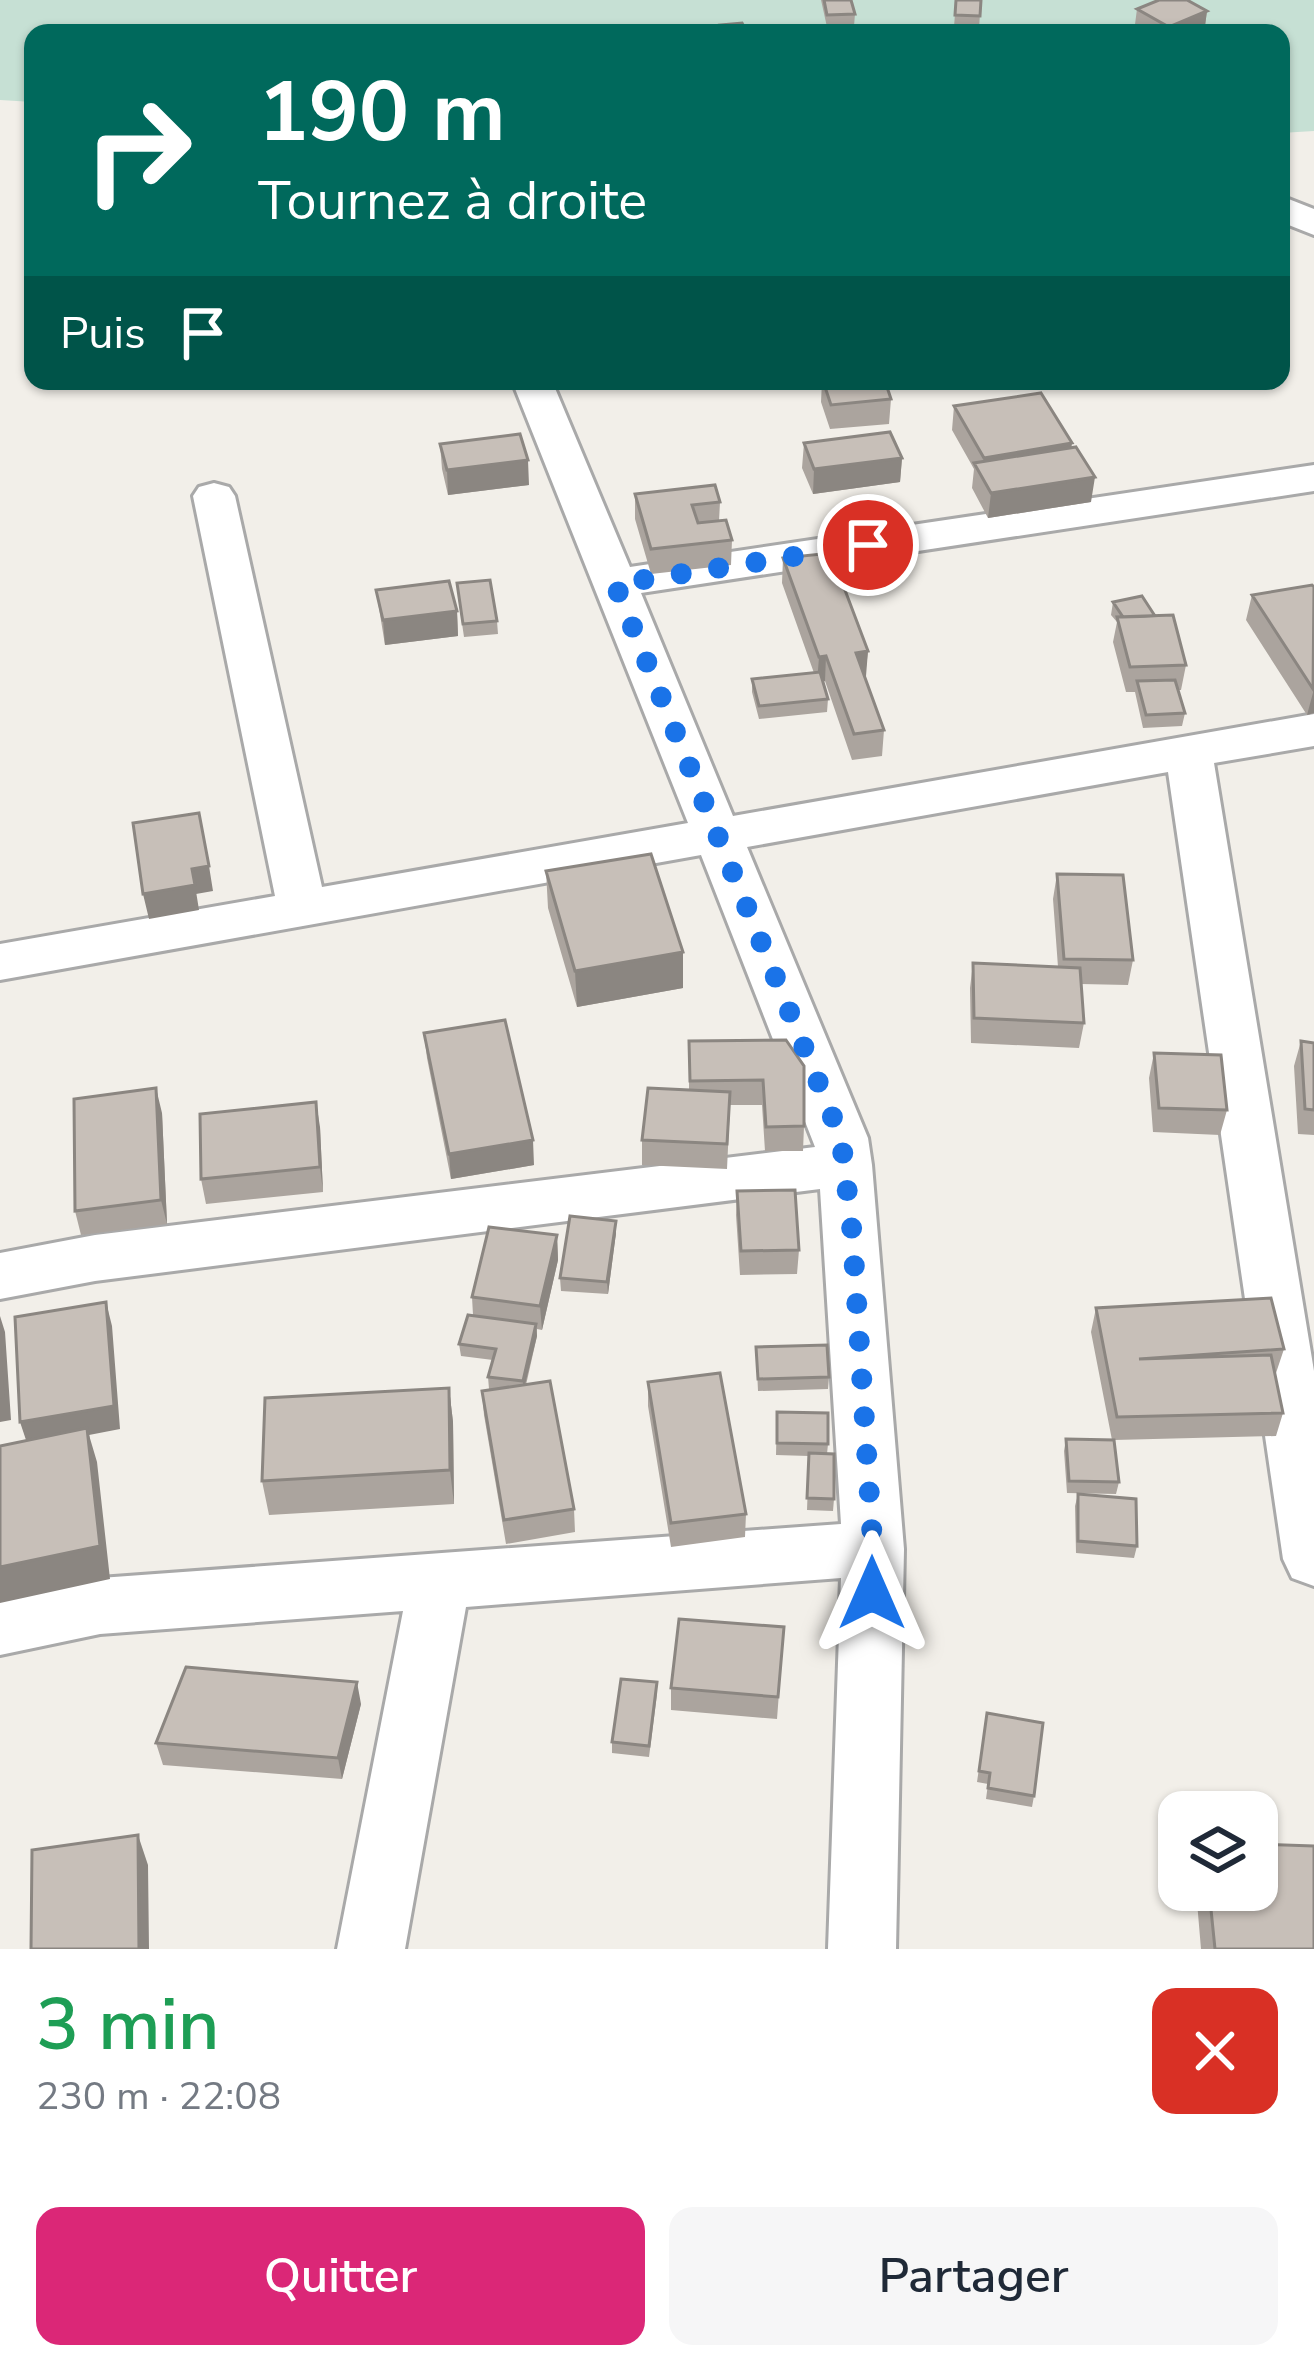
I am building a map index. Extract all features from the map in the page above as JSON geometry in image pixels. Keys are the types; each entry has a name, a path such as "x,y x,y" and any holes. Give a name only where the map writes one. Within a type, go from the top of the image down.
{"street":[{"path":"536,390 841,1138 873,1549 862,1949"},
{"path":"615,584 1314,478"},
{"path":"214,496 302,908"},
{"path":"0,962 1314,730"},
{"path":"1189,752 1314,1558"},
{"path":"0,1276 95,1258 845,1165"},
{"path":"0,1628 100,1606 873,1549"},
{"path":"370,1949 440,1578"}],"green space":[{"path":"0,0 1314,0 1314,131 1290,132 1290,24 24,24 24,101 0,100"}],"building":[{"path":"824,0 851,0 855,14 827,15"},
{"path":"956,0 981,0 980,16 955,15"},
{"path":"1159,0 1187,0 1207,11 1164,24 1137,9"},
{"path":"826,390 888,390 891,399 831,405"},
{"path":"1041,393 1072,443 984,458 954,406"},
{"path":"890,432 902,458 814,469 804,443"},
{"path":"520,434 528,460 447,470 440,444"},
{"path":"1076,447 1095,477 991,493 974,463"},
{"path":"715,485 720,502 692,505 698,523 726,520 732,540 651,549 635,494"},
{"path":"831,553 868,651 856,653 884,730 854,734 826,656 819,657 783,558"},
{"path":"490,580 497,621 463,624 457,583"},
{"path":"449,581 457,611 383,620 376,590"},
{"path":"1314,587 1313,689 1252,595"},
{"path":"1142,596 1155,616 1123,617 1113,602"},
{"path":"1173,615 1186,665 1130,667 1117,617"},
{"path":"820,672 828,699 759,706 752,679"},
{"path":"1175,680 1185,713 1146,715 1137,681"},
{"path":"199,813 209,866 192,869 195,885 143,894 133,823"},
{"path":"651,854 683,952 575,971 546,871"},
{"path":"1057,874 1123,875 1133,960 1064,959"},
{"path":"973,963 1080,968 1084,1023 974,1018"},
{"path":"505,1020 533,1140 449,1154 424,1033"},
{"path":"786,1040 804,1066 804,1126 766,1127 763,1080 690,1081 689,1041"},
{"path":"1301,1041 1314,1043 1314,1110 1305,1109"},
{"path":"1154,1053 1221,1055 1227,1110 1159,1108"},
{"path":"156,1088 161,1200 75,1211 74,1099"},
{"path":"648,1088 730,1092 727,1144 642,1140"},
{"path":"316,1102 320,1167 201,1179 200,1114"},
{"path":"795,1190 799,1250 741,1251 737,1191"},
{"path":"570,1216 616,1221 607,1282 560,1278"},
{"path":"489,1227 557,1235 540,1306 472,1297"},
{"path":"1271,1298 1284,1349 1139,1359 1271,1355 1283,1413 1117,1417 1096,1308"},
{"path":"106,1302 114,1406 20,1422 15,1317"},
{"path":"468,1315 536,1324 523,1381 488,1377 496,1349 459,1344"},
{"path":"827,1345 829,1377 758,1379 756,1347"},
{"path":"720,1373 746,1514 671,1523 648,1382"},
{"path":"550,1381 574,1509 504,1520 482,1391"},
{"path":"449,1388 450,1470 262,1481 265,1398"},
{"path":"777,1412 828,1413 828,1444 777,1443"},
{"path":"87,1428 100,1546 0,1567 0,1446"},
{"path":"1066,1439 1114,1440 1119,1482 1069,1481"},
{"path":"809,1453 834,1454 834,1499 807,1498"},
{"path":"1078,1494 1136,1499 1137,1546 1078,1541"},
{"path":"679,1619 784,1627 778,1697 671,1688"},
{"path":"186,1667 357,1682 338,1758 156,1743"},
{"path":"621,1679 657,1682 649,1746 612,1742"},
{"path":"987,1713 1043,1723 1034,1796 988,1788 990,1773 979,1771"},
{"path":"138,1835 139,1949 31,1949 32,1850"},
{"path":"1278,1845 1314,1846 1314,1949 1215,1949 1211,1911 1278,1911"}],"route":[{"path":"868,545 615,584 841,1138 852,1231 872,1593"}]}
